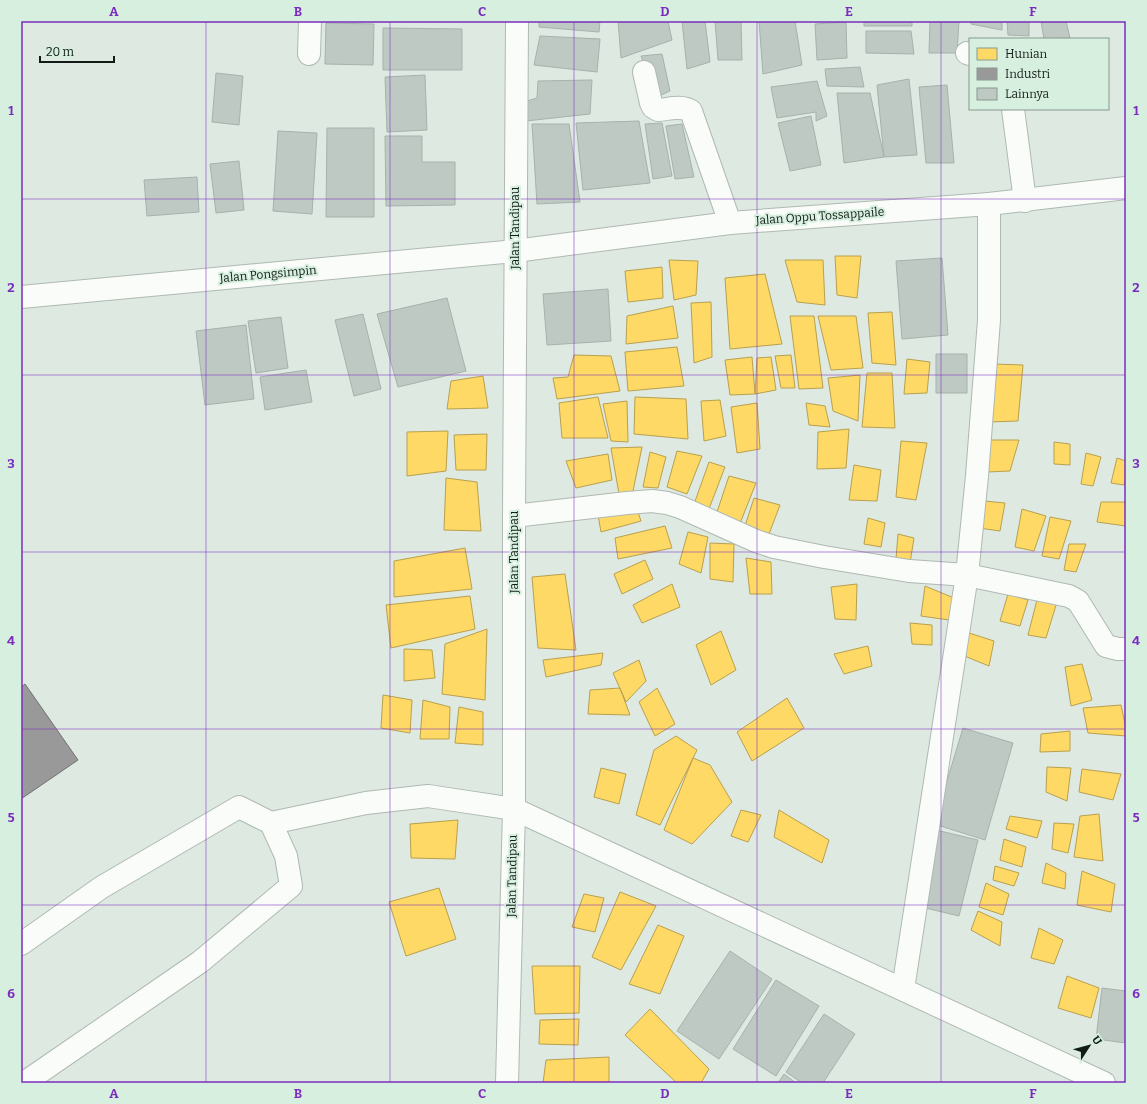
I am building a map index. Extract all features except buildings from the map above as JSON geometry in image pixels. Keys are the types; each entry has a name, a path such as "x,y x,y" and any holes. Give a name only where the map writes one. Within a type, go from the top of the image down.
{"street":[{"path":"309,54 310,21"},
{"name":"Jalan Tandipau","path":"507,1083 514,809 517,21"},
{"path":"644,72 653,107 658,110 682,107 691,111 730,223"},
{"path":"1013,110 1025,201"},
{"name":"Jalan Oppu Tossappaile","path":"515,251 730,223 1025,201 1126,188"},
{"path":"903,989 967,575 977,476 989,320 989,204"},
{"name":"Jalan Pongsimpin","path":"21,298 515,251"},
{"path":"514,516 627,503 667,503 680,507 756,541 824,558 909,571 967,575 1069,596 1078,601 1106,646 1126,649"},
{"path":"21,944 102,887 239,807 271,823 366,803 428,796 514,809 1104,1083"},
{"path":"24,1083 200,962 291,886 286,856 271,823"}]}
